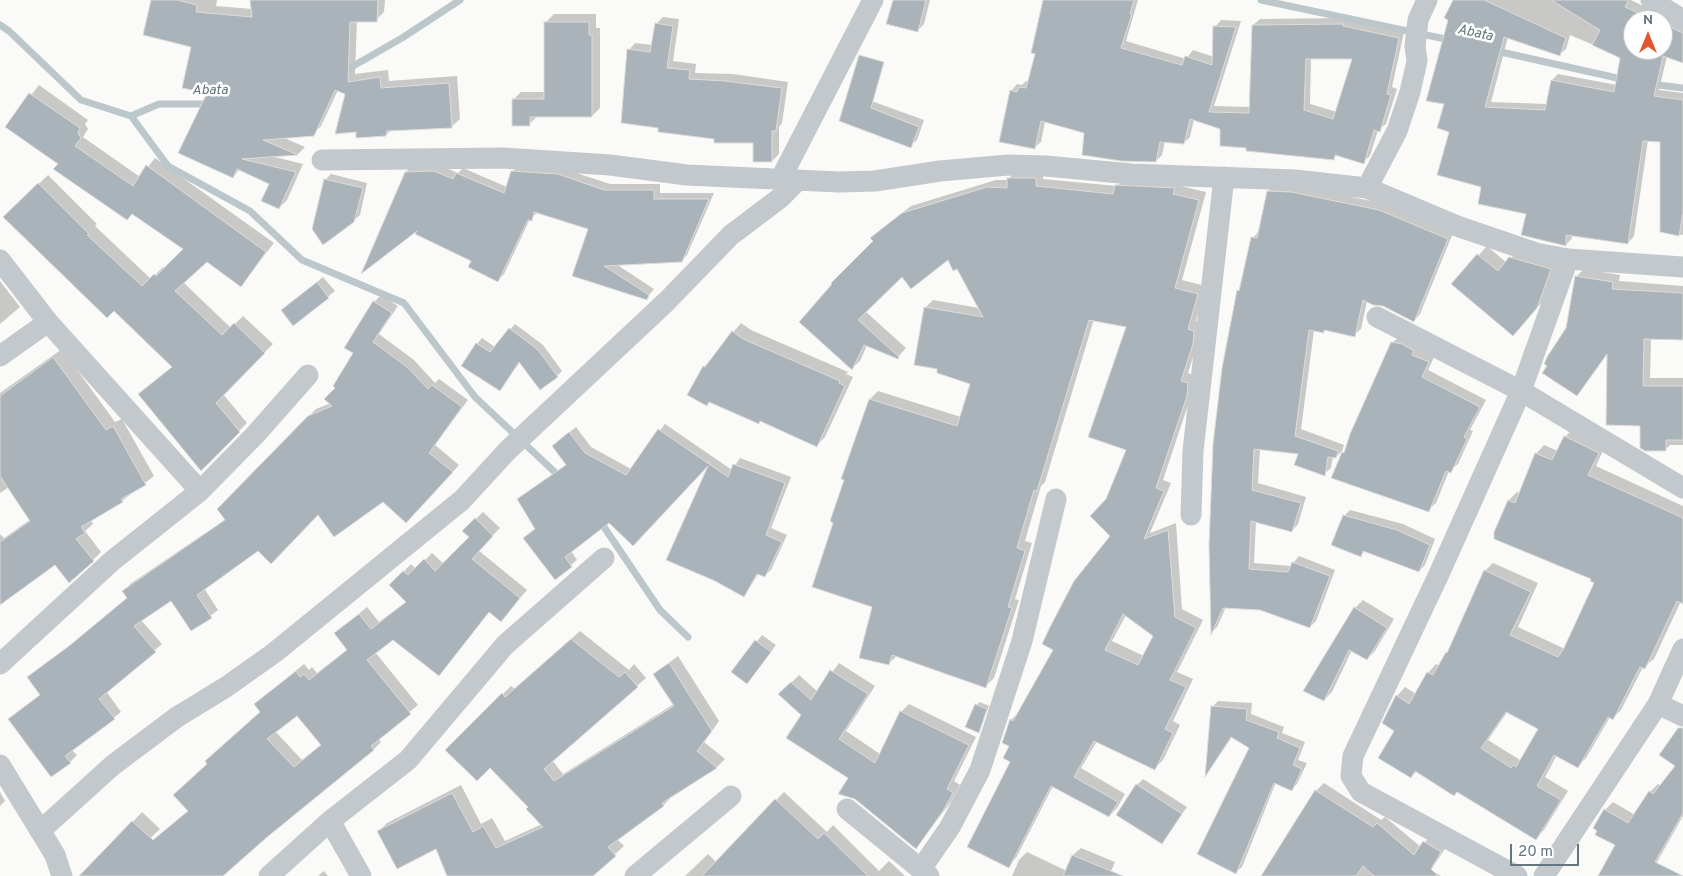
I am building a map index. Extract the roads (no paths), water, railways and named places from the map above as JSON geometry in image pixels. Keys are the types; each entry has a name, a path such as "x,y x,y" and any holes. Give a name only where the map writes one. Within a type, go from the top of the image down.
{"street":[{"path":"40,831 113,765 177,717 226,687 274,653 462,500 508,450 538,424 666,302 731,235 780,198 873,0"},
{"path":"1367,188 1397,131 1405,108 1417,61 1415,46 1418,20 1427,0"},
{"path":"1652,0 1683,20"},
{"path":"322,160 503,158 610,165 687,175 789,180 875,181 940,171 1008,165 1046,166 1132,174 1295,180 1367,188 1457,226 1536,253 1568,260 1683,267"},
{"path":"1190,515 1193,451 1224,177"},
{"path":"0,260 48,322 200,491"},
{"path":"1517,876 1361,792 1351,776 1353,756 1361,734 1439,574 1521,391 1568,260"},
{"path":"1377,317 1521,391 1683,488"},
{"path":"0,356 48,322"},
{"path":"0,664 112,561 200,491 255,435 308,375"},
{"path":"848,810 925,873 980,770 1022,641 1056,499"},
{"path":"269,876 330,821 408,760 505,645 604,558"},
{"path":"1544,876 1658,704 1683,649"},
{"path":"1658,704 1683,716"},
{"path":"0,765 55,855 62,876"},
{"path":"635,876 731,796"},
{"path":"330,821 361,876"}],"waterway":[{"name":"Abata","path":"341,73 402,38 460,0"},
{"name":"Abata","path":"1261,0 1450,40"},
{"name":"Abata","path":"0,25 9,31 81,100 131,116 159,104 211,104"},
{"name":"Abata","path":"1492,50 1626,80"},
{"name":"Abata","path":"1649,84 1683,88"},
{"path":"131,116 168,166 250,211 302,260 404,303 475,397 561,478"},
{"path":"600,521 660,610 688,637"}]}
